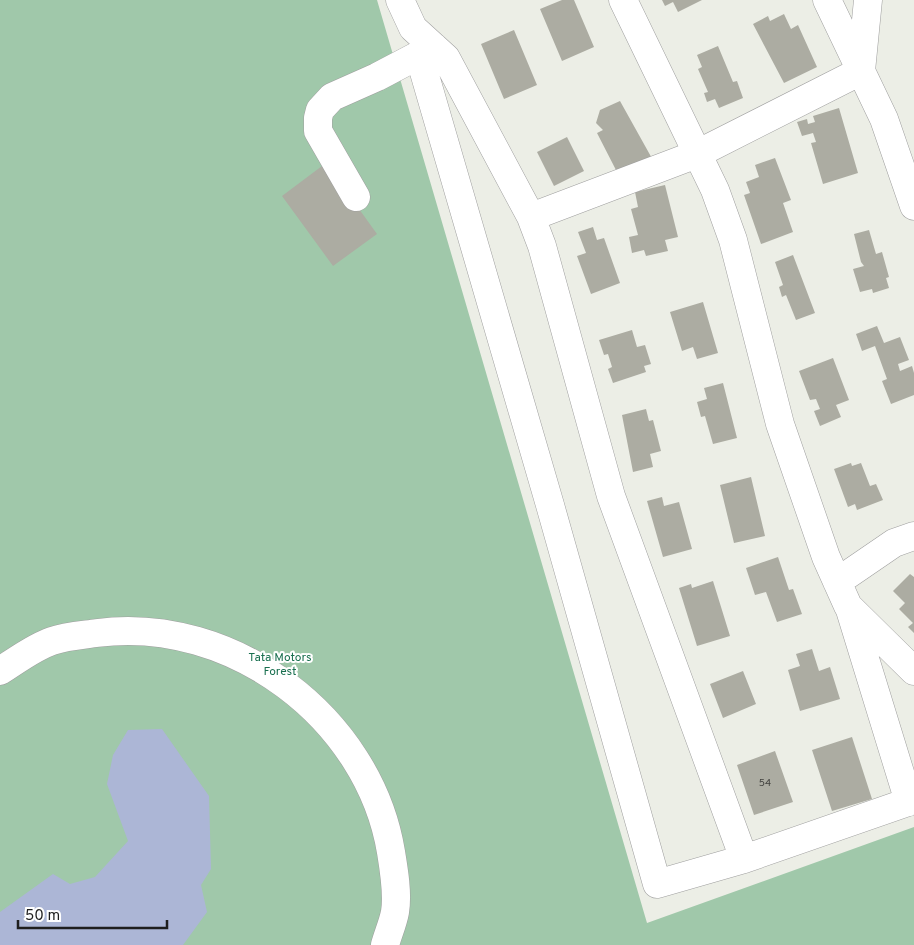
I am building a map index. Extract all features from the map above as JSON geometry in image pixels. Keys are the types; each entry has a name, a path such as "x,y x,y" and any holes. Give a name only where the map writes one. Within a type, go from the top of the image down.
{"street":[{"path":"400,0 426,51 550,505 657,884 744,860 911,801 848,606 826,556 780,424 733,240 715,190 624,0"},
{"path":"827,0 884,119 914,206"},
{"path":"861,71 868,0"},
{"path":"356,197 318,131 320,110 332,97 377,77 426,51 446,58 531,217 542,246 611,496 744,860"},
{"path":"531,217 697,154 861,71"},
{"path":"837,582 894,543 914,536"},
{"path":"848,606 914,671"},
{"path":"0,671 52,641 122,630 166,634 223,648 271,674 318,712 343,739 363,772 376,800 387,832 393,868 395,911 385,945"}],"green space":[{"name":"Tata Motors Forest","path":"0,0 377,0 647,923 914,827 914,945 0,945"}],"water":[{"path":"162,729 209,796 211,869 201,885 207,912 183,945 0,945 0,912 53,874 70,884 95,877 128,841 107,784 113,755 128,730"}],"building":[{"path":"562,0 574,0 594,47 562,61 540,9"},
{"path":"662,0 702,0 678,12 673,2 665,6"},
{"path":"784,14 791,29 798,25 817,67 784,83 753,24 768,16 770,21"},
{"path":"514,30 537,85 504,99 481,44"},
{"path":"718,46 733,82 737,81 743,98 719,108 715,99 707,102 704,93 708,92 698,69 702,67 697,55"},
{"path":"620,101 654,162 617,172 597,133 603,130 596,123 600,110"},
{"path":"839,108 858,173 823,184 811,143 816,142 813,133 802,136 797,122 807,119 808,124 815,122 813,116"},
{"path":"567,137 584,171 554,186 537,152"},
{"path":"775,158 791,200 783,203 793,232 761,244 744,195 750,193 746,182 759,177 755,165"},
{"path":"326,163 377,234 333,266 282,196"},
{"path":"665,185 678,237 665,240 668,251 646,256 644,250 632,253 629,237 638,235 631,209 638,207 635,192"},
{"path":"593,227 597,240 604,238 620,283 591,294 577,256 586,253 578,232"},
{"path":"869,230 876,254 882,252 889,277 886,278 889,288 873,293 872,289 860,292 853,269 864,266 861,262 854,234"},
{"path":"793,255 815,313 796,320 786,295 782,297 779,287 783,285 775,262"},
{"path":"703,302 718,353 697,359 693,347 682,351 670,312"},
{"path":"877,326 884,343 900,337 909,360 898,364 900,371 912,366 914,373 914,395 891,404 882,381 887,379 875,346 862,351 856,334"},
{"path":"632,330 637,347 645,345 651,364 644,366 646,372 613,383 608,369 612,367 608,354 604,355 599,340"},
{"path":"833,358 849,400 836,405 841,417 820,426 814,411 820,409 816,399 810,400 799,371"},
{"path":"723,383 737,438 713,444 705,416 701,417 697,402 707,399 704,388"},
{"path":"646,409 649,421 653,420 661,451 650,454 653,467 633,472 622,415"},
{"path":"851,463 852,466 861,463 870,486 876,484 883,500 857,510 855,504 848,507 834,469"},
{"path":"751,477 765,536 734,543 720,485"},
{"path":"662,497 664,506 679,502 692,549 663,557 647,501"},
{"path":"778,557 789,590 793,589 802,614 777,622 766,592 755,595 746,568"},
{"path":"910,574 914,577 914,633 908,627 913,623 899,609 905,603 893,591"},
{"path":"713,581 730,636 697,646 679,588 691,584 692,588"},
{"path":"812,649 819,671 830,667 840,699 800,711 788,670 800,666 796,654"},
{"path":"743,671 756,704 723,718 710,684"},
{"path":"852,737 872,799 832,811 812,750"},
{"path":"775,751 793,802 754,815 737,765"}]}
